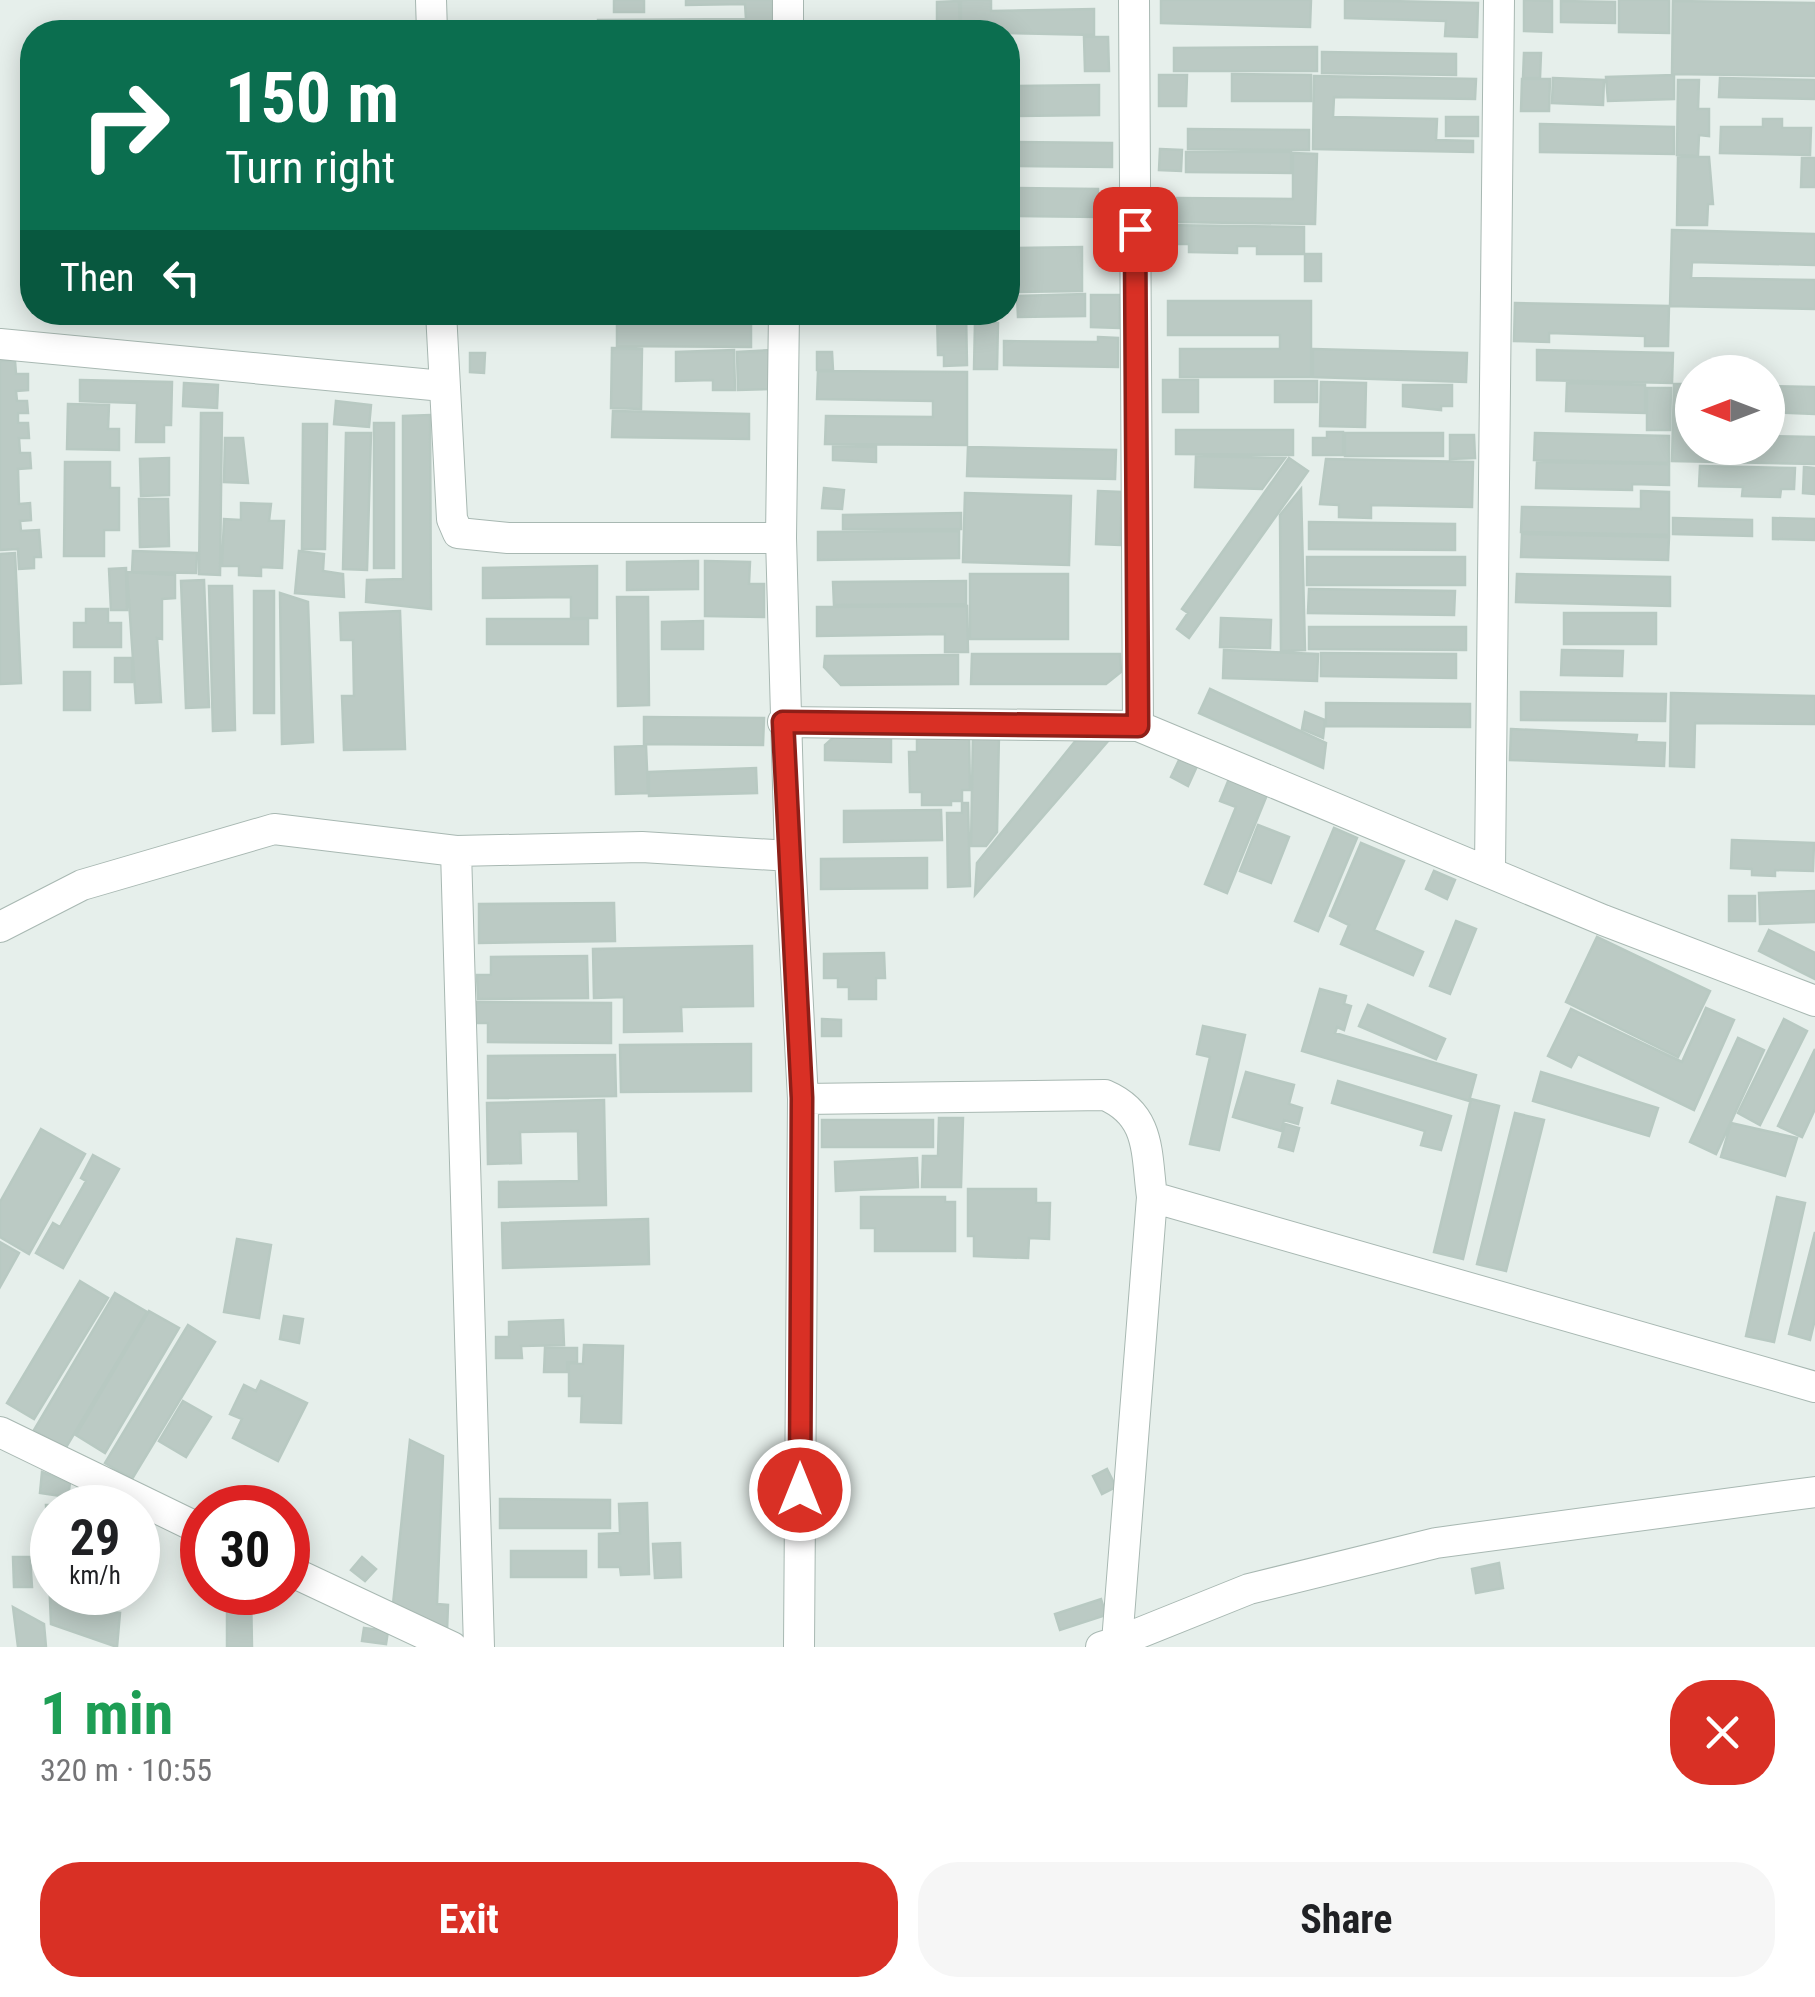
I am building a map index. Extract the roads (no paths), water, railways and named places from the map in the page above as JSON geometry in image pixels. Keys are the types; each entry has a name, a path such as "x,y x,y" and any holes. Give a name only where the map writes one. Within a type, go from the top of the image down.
{"street":[{"path":"1134,0 1138,726"},
{"path":"1490,870 1499,0"},
{"path":"441,325 452,518 458,533 508,538 781,538"},
{"path":"784,325 783,722 802,1098 799,1647"},
{"path":"0,344 443,386"},
{"path":"783,722 1138,726 1603,920 1815,1000"},
{"path":"0,927 82,885 274,829 456,851 642,847 790,856"},
{"path":"456,851 478,1647"},
{"path":"802,1098 1105,1094 1129,1105 1143,1133 1152,1196 1109,1644 1249,1589 1436,1543 1815,1492"},
{"path":"1152,1196 1815,1387"},
{"path":"0,1432 180,1519"},
{"path":"310,1580 452,1647"}]}
